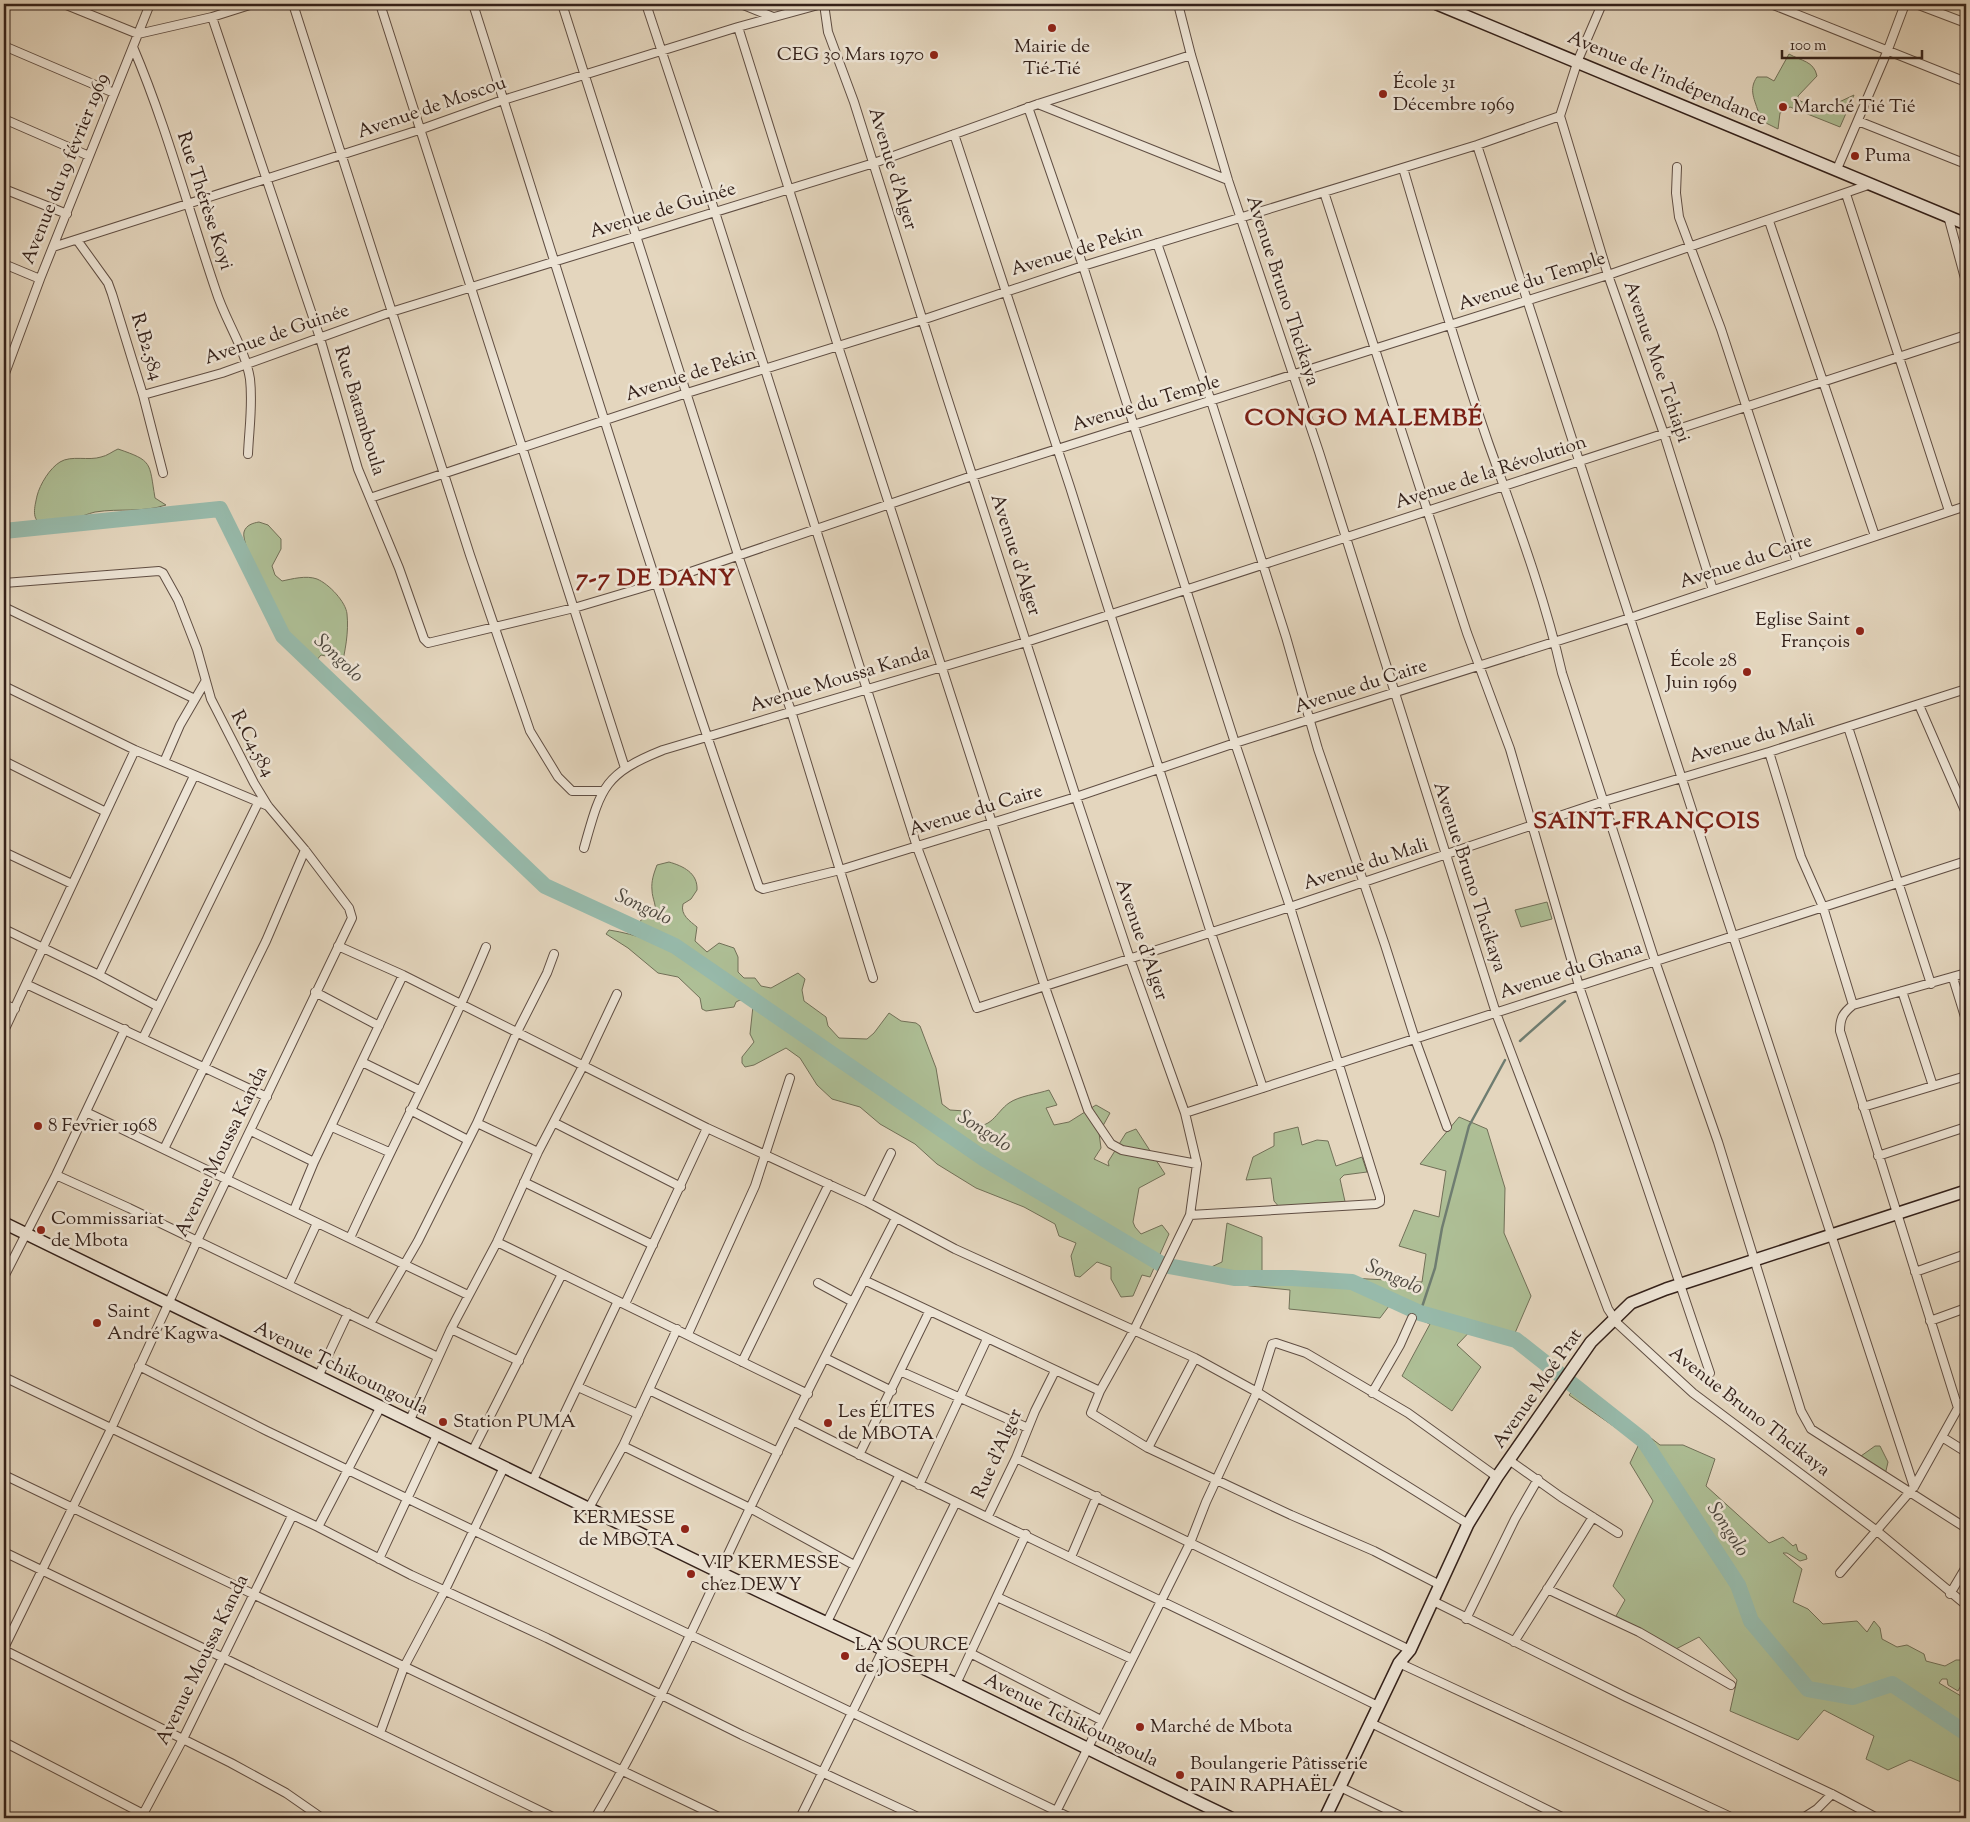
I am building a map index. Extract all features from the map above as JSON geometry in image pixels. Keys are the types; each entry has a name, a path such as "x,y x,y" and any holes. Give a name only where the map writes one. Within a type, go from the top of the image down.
{"street":[{"path":"64,4 138,34 212,17 252,4"},
{"name":"Avenue du 19 février 1969","path":"4,376 40,280 150,4"},
{"path":"293,4 494,628 530,731 558,777 572,791 603,791 584,848"},
{"path":"380,4 625,768"},
{"path":"474,4 554,262 708,736"},
{"path":"562,4 738,555 791,711 873,978"},
{"path":"646,4 715,212 763,369 917,847"},
{"path":"741,4 773,17"},
{"name":"Avenue de Moscou","path":"53,247 266,180 419,130 503,100 738,27 823,4"},
{"name":"Avenue d'Alger","path":"823,4 828,32 874,163 922,320 1076,797 1130,959 1185,1114"},
{"name":"Avenue Bruno Thcikaya","path":"1178,4 1228,180 1345,538 1496,1013 1613,1319 1693,1393 1876,1531 1950,1594 1966,1605"},
{"name":"Avenue de l'indépendance","path":"1437,4 1578,60 1966,224"},
{"path":"1560,116 1578,60 1602,4"},
{"path":"1772,4 1887,52 1966,82"},
{"path":"1837,169 1887,52 1905,4"},
{"path":"1916,4 1966,24"},
{"name":"Rue Batamboula","path":"212,17 320,338 358,469 426,641"},
{"path":"738,27 941,666 1045,987 1088,1110 1111,1144 1122,1150 1197,1164"},
{"path":"4,46 114,93"},
{"name":"Rue Thérèse Koyi","path":"133,47 152,91 216,293 246,363 251,392 251,426 248,454"},
{"name":"Avenue de Guinée","path":"144,395 222,373 391,312 874,163 1028,107 1191,55"},
{"path":"1038,104 1228,180"},
{"path":"1028,107 1083,266 1234,743 1290,908 1378,1190 1379,1204 1190,1215"},
{"name":"Avenue de Pekin","path":"370,498 686,393 922,320 1083,266 1477,145 1560,116"},
{"name":"Avenue Moe Tchiapi","path":"1560,116 1608,275 1664,434 1713,590"},
{"path":"4,119 89,156"},
{"path":"1858,120 1966,164"},
{"path":"954,134 1110,614 1210,933 1263,1088"},
{"path":"1477,145 1832,1236 1912,1490"},
{"path":"1677,167 1677,205 1690,247 1701,271 1797,562"},
{"path":"1402,168 1450,324 1555,640 1562,673 1655,961 1718,1142 1801,1411 1811,1429 1912,1490 1966,1528"},
{"name":"Avenue du Temple","path":"426,641 428,643 574,608 658,583 972,476 1608,275 1873,184"},
{"path":"4,189 67,214"},
{"path":"1324,192 1376,348 1427,511 1510,749 1580,986 1710,1373"},
{"path":"1846,194 1949,511"},
{"path":"1948,216 1966,282"},
{"path":"1769,221 1875,536"},
{"name":"R.B2.584","path":"77,240 108,283 144,395 164,473"},
{"path":"1157,243 1211,401 1311,720 1318,749 1414,1039 1447,1127"},
{"path":"4,264 40,280"},
{"name":"Avenue de la Révolution","path":"1026,642 1966,335"},
{"name":"Avenue du Caire","path":"708,736 756,879 759,887 763,889 840,870 1076,797 1234,743 1394,694 1555,640 1630,618 1966,506"},
{"name":"R.C4.584","path":"4,583 159,571 167,578 178,600 197,650 205,682 219,715 254,783 268,806 305,850 351,914"},
{"path":"4,608 196,699"},
{"name":"Avenue Moussa Kanda","path":"603,791 613,777 625,768 663,750 1026,642"},
{"path":"164,762 180,725 205,682"},
{"path":"4,686 135,750 268,806"},
{"name":"Avenue du Mali","path":"917,847 974,1005 977,1008 1290,908 1363,881 1604,801 1768,752 1966,689"},
{"path":"1919,705 1966,812"},
{"path":"1848,727 1931,984"},
{"path":"4,1032 135,750"},
{"path":"1768,752 1801,857 1823,907 1853,1005"},
{"path":"4,762 106,812"},
{"path":"99,975 194,776"},
{"path":"143,1038 258,803"},
{"path":"164,1149 266,942 305,850"},
{"path":"4,852 72,884"},
{"name":"Avenue du Ghana","path":"1185,1114 1966,861"},
{"name":"Avenue Moussa Kanda","path":"4,1649 111,1429 314,992 352,918 351,914"},
{"path":"4,929 158,1006"},
{"path":"338,946 403,975 584,1064 707,1128 867,1202 987,1264 1195,1358 1257,1392 1468,1524"},
{"path":"350,1238 389,1152 461,1005 486,947"},
{"path":"370,1324 403,1263 418,1241 477,1123 517,1032 547,974 554,954"},
{"path":"1958,1408 1862,1107 1840,1031 1840,1020 1844,1012 1853,1005 1966,973"},
{"path":"294,1210 314,1162 403,975"},
{"path":"1952,978 1966,1020"},
{"path":"26,984 267,1096"},
{"path":"314,992 379,1026"},
{"path":"1902,992 1933,1086"},
{"path":"409,1422 451,1329 498,1242 538,1152 584,1064 617,994"},
{"path":"4,1004 14,1009"},
{"path":"4,1276 56,1175 125,1029"},
{"path":"362,1062 419,1090"},
{"path":"1862,1107 1966,1076"},
{"path":"688,1334 754,1186 790,1078"},
{"path":"410,1110 468,1140"},
{"path":"86,1112 226,1181 294,1210 317,1223 468,1295"},
{"path":"1185,1114 1197,1164 1190,1215 1176,1248 1100,1391 1091,1413 1148,1448 1291,1515 1374,1551 1440,1585"},
{"path":"555,1122 681,1187"},
{"path":"477,1123 538,1152"},
{"path":"332,1127 389,1152"},
{"path":"1878,1156 1966,1127"},
{"path":"533,1480 578,1387 653,1245 707,1128"},
{"path":"251,1131 314,1162"},
{"path":"867,1202 891,1153"},
{"path":"56,1175 289,1284 438,1357"},
{"path":"524,1182 653,1245"},
{"path":"742,1362 829,1184"},
{"name":"Avenue Moé Prat","path":"1325,1818 1399,1663 1410,1650 1468,1524 1497,1477 1591,1342 1623,1309 1643,1297 1679,1284 1755,1261 1966,1191"},
{"path":"595,1818 623,1770 662,1695 750,1508 896,1218"},
{"path":"289,1284 317,1223"},
{"name":"Avenue Tchikoungoula","path":"4,1224 380,1408 533,1480 1231,1818"},
{"path":"498,1242 808,1394"},
{"path":"1915,1272 1966,1254"},
{"path":"472,1452 562,1274"},
{"path":"864,1280 1100,1391"},
{"path":"818,1283 853,1302"},
{"path":"1930,1321 1966,1308"},
{"path":"859,1455 902,1372 929,1312"},
{"path":"318,1377 348,1314"},
{"path":"1372,1393 1400,1345 1412,1318"},
{"path":"451,1329 519,1360"},
{"path":"589,1508 623,1446 677,1329"},
{"path":"919,1485 987,1339"},
{"path":"1055,1815 1101,1720 1163,1601 1190,1543 1257,1392 1272,1344 1276,1343 1306,1353 1408,1413 1497,1477"},
{"path":"825,1358 892,1391"},
{"path":"1148,1448 1195,1358"},
{"path":"139,1366 347,1469 475,1529 691,1636 851,1712 1055,1815 1071,1818"},
{"name":"Rue d'Alger","path":"793,1421 899,1476 988,1516 1055,1371"},
{"path":"902,1372 1028,1428"},
{"path":"4,1377 292,1516 318,1526 379,1559 821,1773 920,1818"},
{"path":"578,1387 638,1414"},
{"path":"649,1390 778,1452"},
{"path":"1840,1574 1912,1490 1966,1397"},
{"path":"318,1526 380,1408"},
{"path":"379,1559 437,1435"},
{"path":"1942,1437 1966,1452"},
{"path":"623,1446 750,1508 854,1565"},
{"path":"1016,1458 1410,1650"},
{"path":"1509,1460 1618,1533"},
{"path":"380,1733 404,1667 445,1590 504,1467"},
{"path":"4,1475 721,1818"},
{"path":"827,1622 899,1476"},
{"path":"1466,1619 1515,1519 1538,1480"},
{"path":"1071,1557 1097,1496"},
{"path":"800,1818 956,1502"},
{"name":"Avenue Moussa Kanda","path":"142,1816 183,1739 292,1516"},
{"path":"988,1516 1378,1706"},
{"path":"1514,1642 1593,1517"},
{"path":"956,1684 1026,1534"},
{"path":"4,1552 555,1818"},
{"path":"1950,1594 1966,1567"},
{"path":"1547,1589 1639,1632 1731,1685"},
{"path":"997,1597 1132,1660"},
{"path":"1433,1601 1466,1619 1832,1794 1877,1818"},
{"path":"4,1649 286,1793 322,1818"},
{"path":"970,1652 1101,1720"},
{"path":"1399,1663 1732,1818"},
{"path":"1371,1723 1564,1818"},
{"path":"4,1742 142,1816 151,1818"},
{"path":"1340,1787 1405,1818"},
{"path":"1802,1818 1817,1809 1832,1794"},
{"path":"1856,1818 1863,1811"}],"green space":[{"path":"1789,54 1810,64 1817,76 1798,96 1798,100 1832,110 1837,103 1854,95 1840,127 1790,107 1780,113 1778,129 1754,117 1759,114 1753,95 1754,82 1757,77 1767,77 1774,81"},
{"path":"118,449 144,460 150,470 155,498 166,505 140,510 95,512 62,523 49,525 44,525 37,520 34,513 38,491 56,465 69,459 96,458"},
{"path":"259,522 268,525 281,539 281,549 272,566 275,575 282,581 304,577 322,581 332,589 344,604 347,614 347,628 341,669 330,657 321,655 315,662 293,643 282,629 268,601 244,539 246,528"},
{"path":"669,862 689,871 695,879 697,890 691,899 683,904 682,908 686,917 697,927 695,941 707,952 719,943 734,948 738,957 738,972 744,978 755,978 761,986 771,988 798,973 805,979 802,990 804,1001 826,1017 828,1026 839,1038 867,1039 889,1013 901,1021 916,1023 920,1026 936,1068 942,1104 950,1110 965,1111 971,1123 983,1125 988,1123 1009,1103 1049,1090 1057,1105 1046,1108 1054,1125 1069,1122 1096,1105 1110,1113 1099,1133 1101,1148 1094,1159 1109,1166 1108,1162 1126,1133 1136,1129 1165,1174 1139,1188 1133,1222 1141,1234 1162,1225 1169,1234 1150,1277 1142,1275 1133,1296 1121,1297 1111,1279 1111,1267 1097,1262 1080,1277 1075,1276 1071,1256 1076,1243 1059,1236 1055,1224 1024,1207 976,1188 937,1164 915,1144 880,1124 860,1107 832,1099 817,1085 800,1058 786,1048 754,1065 745,1067 742,1063 742,1057 754,1042 750,1034 753,1006 750,1002 740,1000 736,1002 734,1007 706,1011 702,1009 700,998 678,977 658,973 628,948 606,934 609,930 630,934 650,941 671,949 689,959 712,980 743,995 836,1062 856,1073 918,1120 969,1153 983,1166 1047,1199 1045,1190 1020,1177 949,1132 909,1105 893,1090 856,1069 845,1059 731,984 681,947 658,934 632,928 645,917 654,915 652,880 657,865"},
{"path":"1547,902 1552,919 1521,927 1515,910"},
{"path":"1459,1117 1487,1129 1505,1188 1504,1233 1531,1296 1515,1333 1478,1323 1457,1345 1481,1367 1452,1411 1402,1376 1430,1324 1389,1306 1380,1318 1289,1309 1290,1290 1250,1286 1177,1272 1179,1265 1207,1269 1222,1262 1227,1223 1262,1237 1262,1273 1422,1282 1426,1254 1399,1246 1414,1210 1439,1217 1446,1171 1420,1164"},
{"path":"1298,1127 1302,1145 1317,1140 1328,1141 1336,1166 1362,1157 1367,1172 1344,1175 1340,1179 1346,1206 1280,1208 1274,1201 1271,1178 1246,1180 1253,1157 1274,1146 1274,1133"},
{"path":"1580,1383 1660,1445 1683,1445 1715,1459 1706,1486 1769,1543 1783,1537 1793,1546 1796,1544 1798,1551 1806,1555 1807,1559 1800,1561 1787,1553 1783,1553 1802,1569 1793,1602 1808,1609 1823,1624 1857,1621 1867,1632 1874,1621 1880,1628 1882,1639 1897,1647 1907,1645 1924,1654 1926,1661 1945,1666 1956,1660 1966,1660 1966,1676 1958,1691 1948,1685 1947,1679 1942,1679 1939,1683 1966,1699 1966,1818 1960,1818 1962,1814 1961,1782 1910,1760 1888,1770 1866,1759 1874,1736 1824,1710 1798,1740 1730,1711 1737,1680 1699,1637 1676,1649 1616,1616 1625,1600 1613,1586 1653,1501 1630,1463 1639,1444 1569,1395"},
{"path":"1875,1446 1880,1446 1888,1462 1885,1475 1861,1456"}],"waterway":[{"name":"Songolo","path":"4,531 220,509 283,636 545,886 675,946 983,1158 1163,1265 1234,1278 1292,1278 1352,1282 1420,1313 1516,1340 1644,1441 1738,1585 1751,1621 1808,1689 1853,1697 1892,1684 1966,1733"},
{"path":"1520,1041 1565,1001"},
{"path":"1420,1313 1435,1268 1442,1228 1469,1126 1505,1060"}],"place":[{"name":"Mairie de Tié-Tié","path":"1052,28"},
{"name":"CEG 30 Mars 1970","path":"934,55"},
{"name":"École 31 Décembre 1969","path":"1383,94"},
{"name":"Marché Tié Tié","path":"1783,107"},
{"name":"Puma","path":"1855,156"},
{"name":"Eglise Saint François","path":"1860,631"},
{"name":"École 28 Juin 1969","path":"1747,672"},
{"name":"8 Fevrier 1968","path":"38,1126"},
{"name":"Commissariat de Mbota","path":"41,1230"},
{"name":"Saint André Kagwa","path":"97,1323"},
{"name":"Station PUMA","path":"443,1422"},
{"name":"Les ÉLITES de MBOTA","path":"828,1423"},
{"name":"KERMESSE de MBOTA","path":"685,1529"},
{"name":"VIP KERMESSE chez DEWY","path":"691,1574"},
{"name":"LA SOURCE de JOSEPH","path":"845,1656"},
{"name":"Marché de Mbota","path":"1140,1727"},
{"name":"Boulangerie Pâtisserie PAIN RAPHAËL","path":"1180,1775"}],"district":[{"name":"CONGO MALEMBÉ","path":"1364,419"},
{"name":"7-7 DE DANY","path":"656,579"},
{"name":"SAINT-FRANÇOIS","path":"1647,822"}]}
